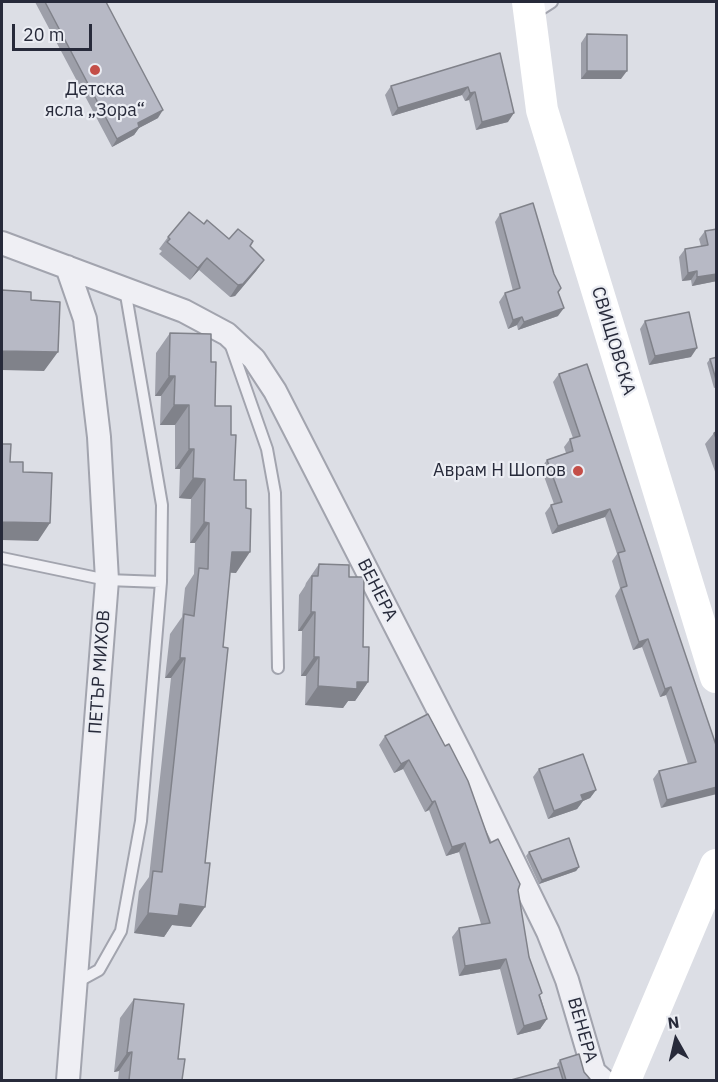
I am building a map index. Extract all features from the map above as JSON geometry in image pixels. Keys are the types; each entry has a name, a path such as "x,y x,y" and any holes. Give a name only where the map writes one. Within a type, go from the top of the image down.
{"street":[{"name":"СВИЩОВСКА","path":"536,7 542,110 717,677"},
{"name":"ВЕНЕРА","path":"2,243 184,311 227,334 254,359 275,391 462,756 548,932 567,980 594,1072 603,1080"},
{"name":"ПЕТЪР МИХОВ","path":"67,267 86,331 99,437 107,580 68,1080"},
{"path":"625,1080 717,865"}],"lane":[{"path":"77,982 99,970 121,931 141,821 161,582 162,505 124,289"},
{"path":"227,334 267,449 275,493 278,668"},
{"path":"2,558 107,580 161,582"}],"building":[{"path":"45,2 106,2 163,110 138,123 139,127 117,139"},
{"path":"587,34 627,35 627,71 587,71"},
{"path":"500,53 514,113 482,122 475,92 470,93 468,87 398,108 391,86"},
{"path":"533,203 554,274 561,288 558,292 564,308 524,322 522,317 513,320 505,293 520,288 500,214"},
{"path":"189,212 204,224 207,220 229,239 238,229 253,241 250,246 264,260 243,284 238,285 207,258 198,268 167,242 170,239 168,237"},
{"path":"717,229 717,274 697,277 697,271 688,273 685,249 708,245 705,231"},
{"path":"2,290 31,292 31,300 60,302 58,352 2,351"},
{"path":"689,312 697,348 655,356 645,321"},
{"path":"170,333 211,334 211,362 216,362 215,406 231,406 231,435 236,435 234,480 246,480 246,508 251,509 250,552 232,552 223,647 228,648 205,863 210,863 205,907 180,904 178,916 148,913 153,871 162,872 185,658 180,658 184,614 194,616 199,568 208,569 209,523 204,522 205,479 193,478 194,449 189,449 189,405 174,405 175,376 169,376"},
{"path":"717,357 717,383 710,359"},
{"path":"587,364 717,748 717,787 667,800 659,771 696,762 671,687 665,689 648,639 639,642 621,588 627,586 618,553 625,551 610,509 558,526 551,505 562,502 547,460 573,451 570,439 580,436 559,374"},
{"path":"2,444 11,444 10,462 23,462 23,472 52,473 50,523 2,522"},
{"path":"319,564 349,565 349,577 364,577 363,647 369,647 368,682 357,682 357,689 318,686 319,657 314,657 315,612 311,612 312,576 318,576"},
{"path":"428,714 445,746 449,744 468,781 490,843 498,839 520,884 518,890 529,957 542,993 539,995 547,1019 524,1026 506,959 465,966 459,928 490,923 465,843 452,847 435,801 432,802 409,760 401,764 385,736"},
{"path":"583,754 596,790 581,795 583,800 554,811 539,769"},
{"path":"569,838 579,867 542,880 529,852"},
{"path":"134,999 184,1004 178,1059 185,1059 182,1080 129,1080 132,1052 127,1053"},
{"path":"579,1054 584,1072 590,1079 566,1080 560,1060"},
{"path":"559,1067 563,1080 511,1080"}],"place":[{"name":"Детска ясла „Зора“","path":"95,70"},
{"name":"Аврам Н Шопов","path":"578,471"}]}
